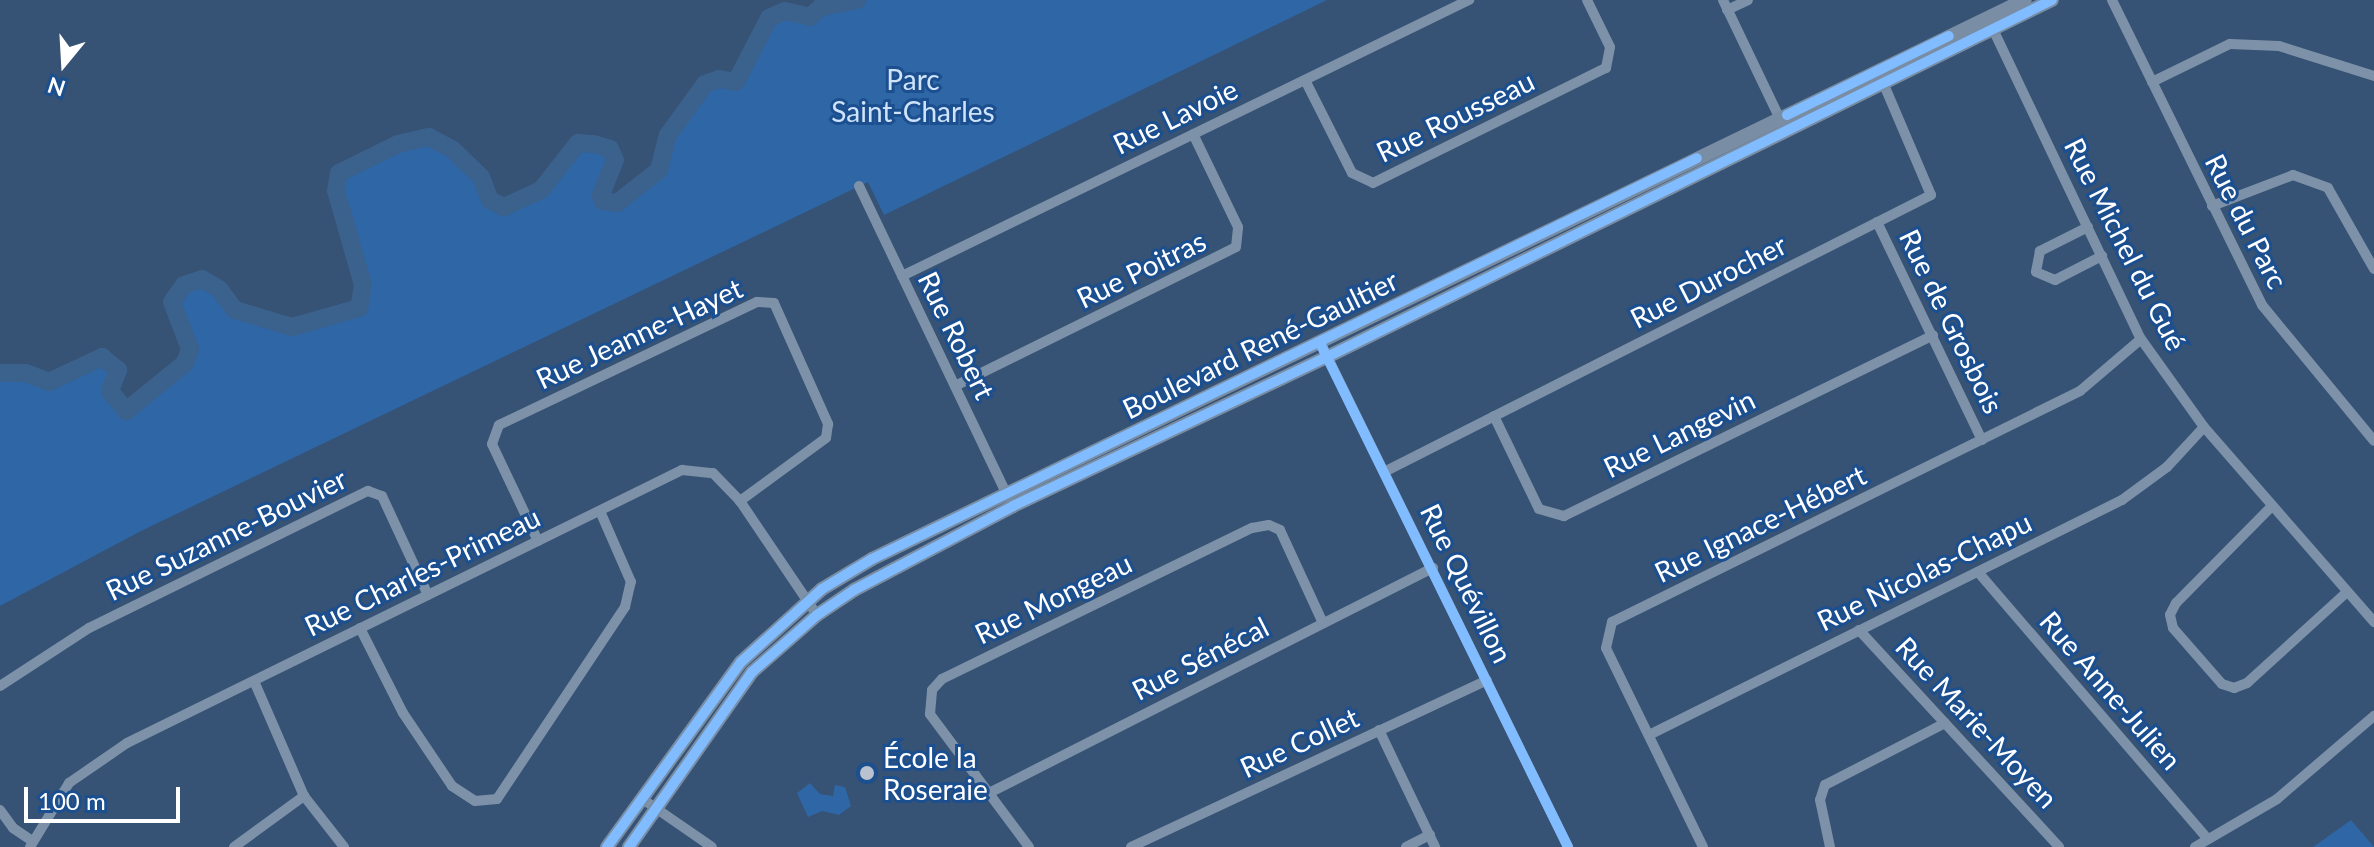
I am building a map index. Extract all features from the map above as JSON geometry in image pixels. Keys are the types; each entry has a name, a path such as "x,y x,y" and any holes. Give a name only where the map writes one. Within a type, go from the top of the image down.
{"street":[{"name":"Rue Lavoie","path":"902,276 1469,0"},
{"name":"Rue Rousseau","path":"1305,80 1352,173 1373,183 1606,68 1610,47 1587,0"},
{"path":"1748,0 1725,5 1782,124"},
{"name":"Boulevard René-Gaultier","path":"629,847 752,672 817,615 1010,500 1320,342 1782,124 1884,85 2025,0"},
{"name":"Boulevard René-Gaultier","path":"607,847 741,662 804,600 872,559 1327,357 1782,124 1877,71 2052,0"},
{"name":"Rue du Parc","path":"2112,0 2272,321 2374,441"},
{"name":"Rue Michel du Gué","path":"1990,23 2141,339 2204,427 2374,622"},
{"path":"2152,82 2230,44 2279,46 2374,76"},
{"name":"Rue Durocher","path":"1386,471 1931,195 1877,71"},
{"name":"Rue Poitras","path":"955,386 1236,247 1238,227 1193,134"},
{"path":"2212,206 2293,175 2328,188 2374,269"},
{"name":"Rue Robert","path":"859,186 1010,500"},
{"name":"Rue de Grosbois","path":"1877,222 1982,440"},
{"path":"2088,227 2040,251 2036,272 2055,280 2102,256"},
{"name":"Rue Jeanne-Hayet","path":"538,541 492,444 499,425 757,302 774,303 828,424 826,438 740,501"},
{"name":"Rue Langevin","path":"1494,416 1539,509 1564,516 1933,335"},
{"name":"Rue Ignace-Hébert","path":"1703,847 1606,648 1612,622 2080,391 2141,339"},
{"name":"Rue Quévillon","path":"1320,342 1568,847"},
{"name":"Rue Nicolas-Chapu","path":"1649,735 2122,500 2167,467 2204,427"},
{"name":"Rue Charles-Primeau","path":"31,844 69,783 127,743 682,470 713,473 740,501 817,615"},
{"name":"Rue Suzanne-Bouvier","path":"0,686 89,628 368,491 382,496 428,595"},
{"path":"2272,506 2176,603 2170,615 2173,628 2212,673 2234,688 2247,683 2347,592"},
{"path":"360,628 403,713 452,786 475,801 497,799 625,607 631,582 600,511"},
{"name":"Rue Mongeau","path":"1029,847 930,714 932,690 942,679 1252,528 1269,525 1280,530 1323,623"},
{"name":"Rue Sénécal","path":"989,793 1433,568"},
{"name":"Rue Anne-Julien","path":"1978,572 2208,839"},
{"name":"Rue Marie-Moyen","path":"1859,630 2059,847"},
{"name":"Rue Collet","path":"1131,847 1487,680"},
{"path":"254,681 304,796 344,847"},
{"path":"2195,847 2277,799 2374,716"},
{"path":"1830,847 1820,800 1825,785 1945,723"},
{"path":"1379,730 1435,847"},
{"path":"234,847 304,796"},
{"path":"641,798 712,847"},
{"path":"0,810 13,828 31,844"},
{"path":"1406,847 1430,835"}],"green space":[{"name":"Parc Saint-Charles","path":"857,0 1327,0 884,215 868,182 141,531 0,606 0,373 26,373 49,382 102,357 118,370 110,391 126,410 185,363 189,348 172,302 184,285 202,279 219,289 235,310 292,327 359,309 363,285 336,191 339,173 398,144 429,137 453,150 481,177 490,200 504,207 541,190 578,143 594,144 610,149 615,160 601,195 603,201 617,203 659,170 668,135 705,84 736,81 769,18 785,11 810,17 821,7"},
{"path":"810,783 820,794 833,796 835,785 845,787 851,806 839,815 822,811 808,817 797,793"},
{"path":"2351,820 2374,847 2313,847"}],"waterway":[{"path":"0,373 26,373 49,382 102,357 118,370 110,391 126,411 185,363 190,349 172,302 184,285 202,279 219,289 235,310 292,327 359,308 363,285 336,191 339,173 398,144 429,137 453,150 481,177 490,200 504,207 541,190 578,143 594,144 610,149 615,160 601,195 603,201 617,203 659,170 668,135 705,84 719,79 736,82 769,18 785,11 810,17 821,7 857,0"}],"cycle path":[{"path":"629,847 752,672 817,615 854,590 1013,506 1327,357 2052,0"},
{"path":"1787,115 1949,36"},
{"path":"607,847 741,662 822,589 872,559 1697,158"},
{"path":"1321,345 1568,847"}],"place":[{"name":"École la Roseraie","path":"867,773"}]}
